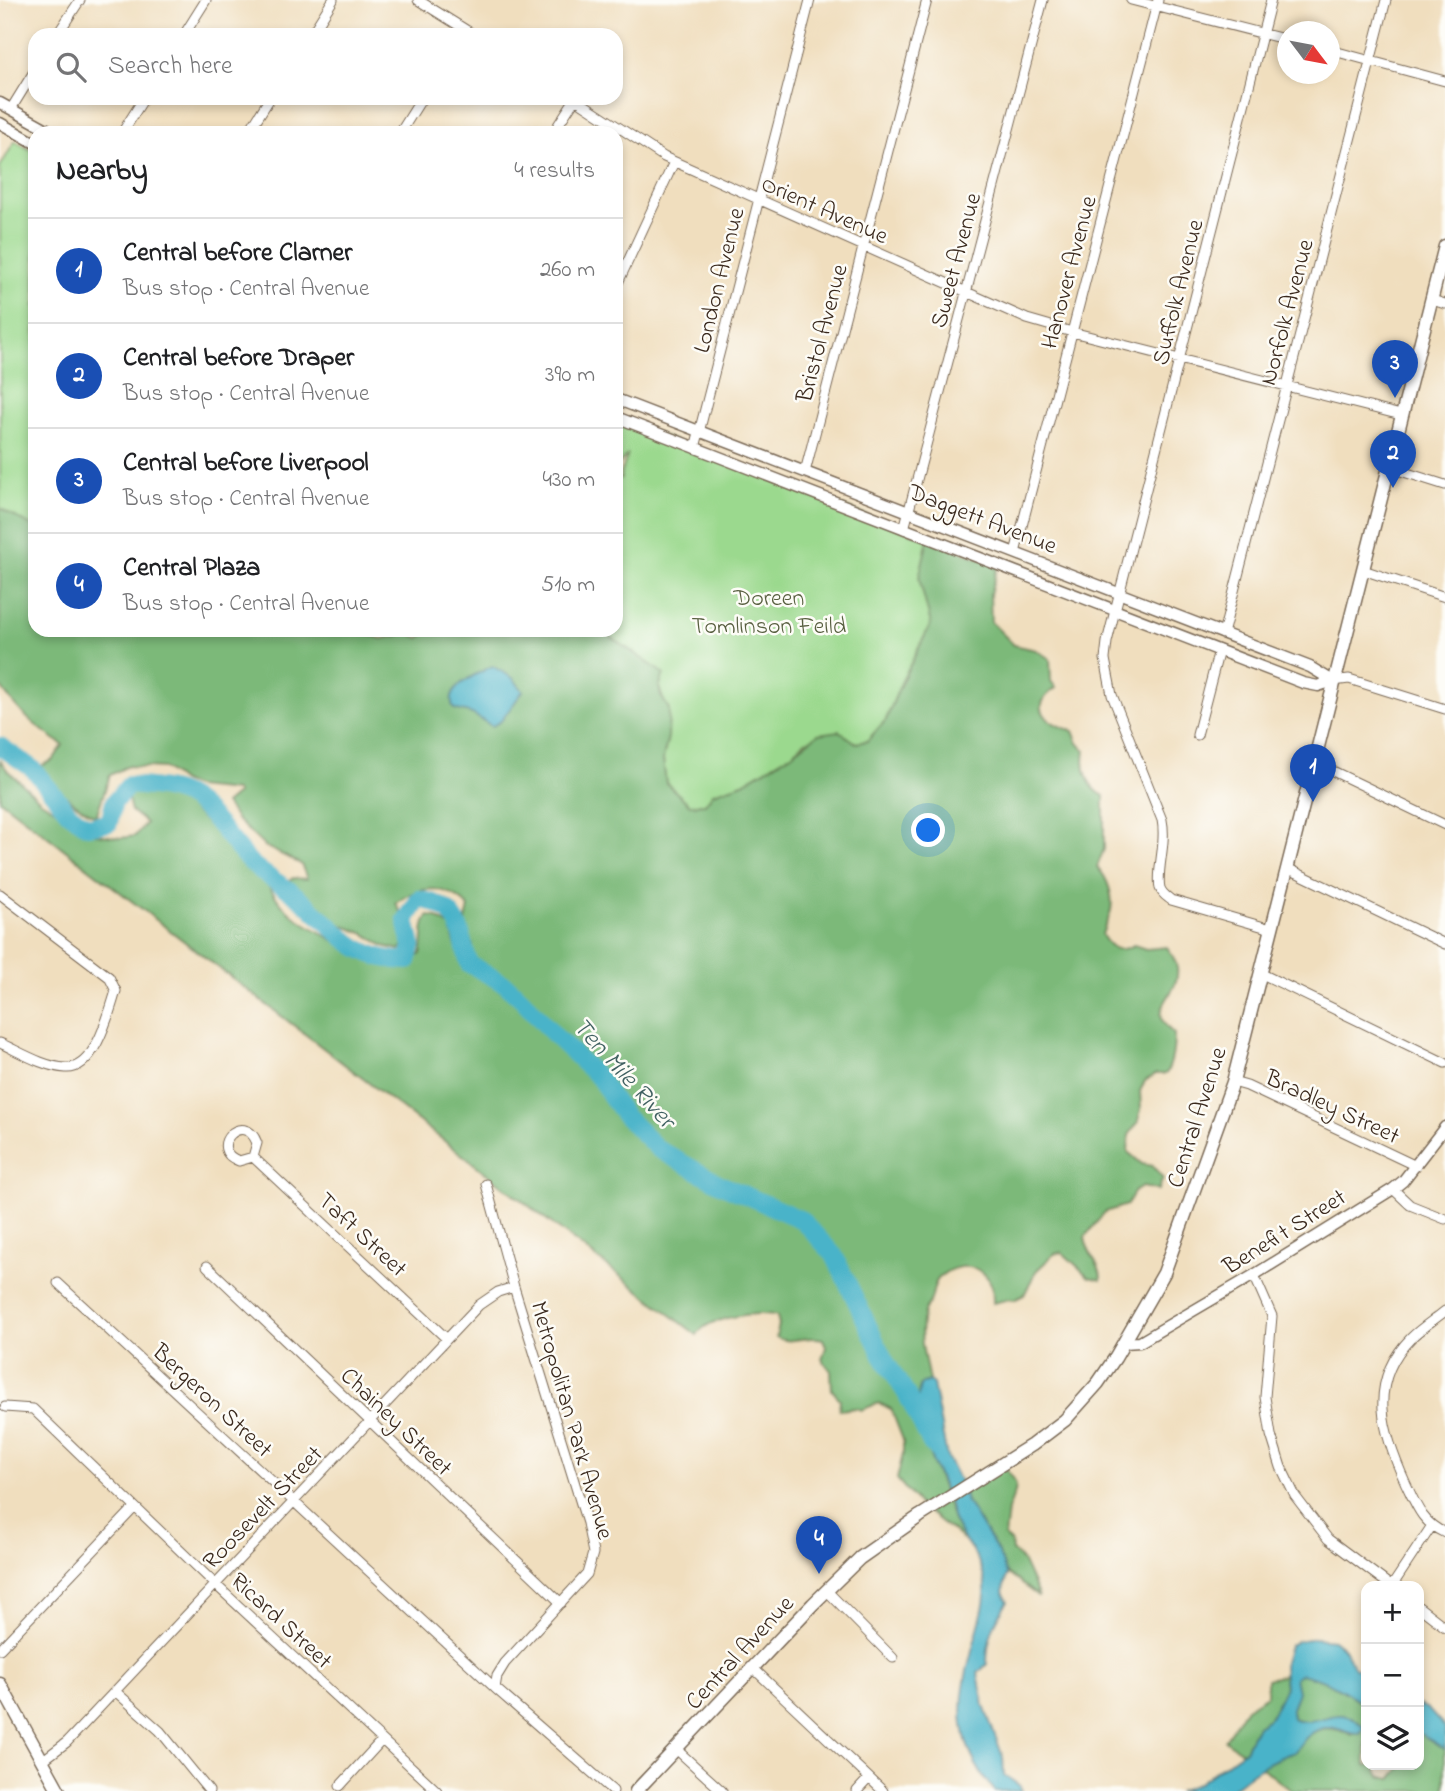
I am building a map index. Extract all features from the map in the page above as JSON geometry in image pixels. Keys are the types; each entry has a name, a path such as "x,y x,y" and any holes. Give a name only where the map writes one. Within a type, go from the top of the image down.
{"main road":[{"name":"Central Avenue","path":"636,1791 826,1590 881,1542 1032,1445 1065,1420 1098,1383 1164,1273 1233,1082 1445,246"},
{"path":"0,1684 59,1791"}],"street":[{"path":"62,28 80,0"},
{"path":"188,28 206,0"},
{"path":"315,28 333,0"},
{"path":"418,0 460,28"},
{"name":"London Avenue","path":"695,448 810,0"},
{"name":"Bristol Avenue","path":"805,472 927,0"},
{"name":"Sweet Avenue","path":"904,529 1043,0"},
{"path":"1131,0 1157,3 1277,38"},
{"name":"Suffolk Avenue","path":"1271,0 1119,593 1105,659 1108,681 1162,820 1165,841 1159,882 1161,890 1171,900 1271,929"},
{"name":"Norfolk Avenue","path":"1223,634 1386,0"},
{"name":"Hanover Avenue","path":"1015,553 1157,3"},
{"path":"1340,52 1445,81"},
{"path":"28,78 5,106 41,126"},
{"path":"126,126 140,105"},
{"path":"252,126 266,105"},
{"path":"404,126 418,105"},
{"path":"557,126 570,105"},
{"name":"Orient Avenue","path":"585,105 618,126"},
{"path":"0,123 28,139"},
{"name":"Orient Avenue","path":"623,129 674,162 1027,319 1401,415"},
{"path":"623,272 674,162"},
{"path":"1432,300 1445,304"},
{"name":"Daggett Avenue","path":"623,402 1310,667 1334,681"},
{"name":"Daggett Avenue","path":"623,420 1311,685 1349,679 1445,709"},
{"path":"1388,467 1445,485"},
{"path":"1363,570 1445,597"},
{"path":"1197,734 1219,650"},
{"path":"1314,762 1445,825"},
{"path":"1287,868 1445,944"},
{"path":"0,894 109,977 116,991 96,1045 85,1062 68,1069 51,1065 0,1043"},
{"path":"1260,973 1445,1063"},
{"name":"Bradley Street","path":"1233,1082 1416,1166"},
{"name":"Benefit Street","path":"1124,1343 1140,1342 1393,1189 1404,1181 1445,1127"},
{"name":"Taft Street","path":"253,1157 447,1339"},
{"name":"Metropolitan Park Avenue","path":"486,1184 514,1287 592,1545 592,1560 587,1574 505,1663 495,1688"},
{"path":"1393,1189 1410,1205 1445,1219"},
{"name":"Chainey Street","path":"207,1266 561,1603"},
{"path":"1254,1275 1272,1316 1265,1397 1271,1435 1281,1467 1296,1496 1328,1539 1385,1581"},
{"name":"Bergeron Street","path":"58,1283 495,1688"},
{"name":"Roosevelt Street","path":"42,1761 67,1742 447,1339 489,1297 514,1287"},
{"path":"1445,1311 1413,1336 1396,1357 1387,1379 1383,1406 1392,1453 1420,1512 1431,1527 1445,1533"},
{"name":"Ricard Street","path":"5,1406 33,1409 215,1584 437,1791"},
{"path":"0,1649 135,1507"},
{"path":"1395,1581 1431,1527"},
{"path":"826,1590 892,1658"},
{"path":"1424,1611 1445,1626"},
{"path":"753,1668 883,1791"},
{"path":"495,1688 613,1791"},
{"path":"115,1691 160,1731 209,1791"},
{"path":"340,1786 383,1740"},
{"path":"677,1749 722,1791"},
{"path":"857,1791 869,1778"}],"green space":[{"path":"15,141 28,148 28,535 0,518 0,167"},
{"name":"Doreen Tomlinson Feild","path":"623,426 640,432 642,428 928,539 931,624 901,683 886,720 867,741 856,743 846,736 805,741 793,753 743,783 713,793 705,804 690,805 666,783 663,759 664,702 659,687 661,672 611,637 623,637 623,468 628,454 623,459"},
{"path":"0,508 28,524 28,637 611,637 664,674 659,687 669,709 668,737 663,759 666,783 690,805 705,804 713,793 743,783 793,753 818,734 839,731 856,743 867,741 886,720 901,683 931,624 919,578 928,539 998,565 990,594 991,622 1014,645 1036,650 1050,659 1051,681 1056,688 1047,695 1042,709 1049,720 1073,731 1085,751 1087,777 1093,788 1104,796 1104,849 1097,867 1107,882 1112,901 1102,935 1115,949 1134,945 1146,949 1167,947 1176,962 1177,978 1162,1009 1165,1025 1174,1034 1170,1065 1166,1074 1156,1074 1145,1081 1140,1091 1141,1109 1137,1124 1129,1135 1128,1152 1142,1164 1153,1166 1163,1179 1158,1190 1142,1187 1134,1192 1127,1205 1105,1212 1085,1237 1088,1249 1099,1268 1101,1280 1089,1277 1062,1252 1054,1254 1036,1271 1024,1295 1014,1300 993,1303 992,1287 983,1273 969,1267 961,1267 946,1273 937,1281 924,1312 921,1338 929,1381 921,1384 917,1402 925,1439 954,1522 968,1543 919,1505 897,1479 903,1454 903,1440 891,1409 879,1403 861,1410 839,1410 840,1399 832,1390 831,1371 822,1359 826,1347 823,1339 787,1340 776,1337 779,1325 777,1316 769,1314 721,1320 702,1329 697,1335 0,800 0,760 8,771 41,801 96,834 121,838 135,836 146,823 131,811 126,791 141,785 161,789 181,799 242,857 281,904 298,919 340,944 357,945 393,965 406,964 421,954 424,926 428,916 436,917 451,927 455,945 460,952 468,956 473,945 465,925 469,907 460,899 433,889 415,892 396,903 412,935 400,950 384,946 365,934 334,922 292,894 290,880 307,879 301,864 264,846 236,819 225,804 237,794 236,791 195,787 182,782 164,768 128,766 110,775 96,816 57,789 37,768 53,760 63,745 28,719 0,686"},
{"path":"1002,1463 1016,1484 1008,1510 1005,1537 1011,1542 1012,1551 1022,1560 1039,1597 1006,1572 998,1552 965,1499 963,1487"},
{"path":"1300,1673 1318,1679 1361,1702 1361,1725 1344,1716 1312,1721 1292,1718 1295,1678"},
{"path":"1284,1674 1285,1687 1270,1718 1257,1726 1242,1752 1225,1740 1246,1708 1267,1695 1267,1679"},
{"path":"1334,1729 1352,1735 1361,1730 1361,1770 1377,1770 1380,1776 1391,1779 1399,1770 1424,1770 1424,1736 1445,1749 1445,1791 1292,1791 1261,1767 1275,1758 1295,1752 1313,1732"}],"water":[{"path":"492,666 513,678 523,691 501,721 492,726 472,714 454,709 452,701 453,694 463,682"},
{"path":"929,1381 933,1384 947,1457 963,1487 965,1499 998,1552 1007,1574 1003,1592 1008,1602 992,1632 987,1664 978,1673 984,1706 1003,1757 1004,1775 1020,1786 1022,1791 995,1791 971,1754 965,1736 962,1717 965,1678 983,1607 985,1586 979,1562 953,1520 949,1501 931,1459 921,1426 918,1396 921,1384"},
{"path":"1315,1638 1333,1640 1344,1649 1354,1667 1361,1670 1361,1702 1327,1682 1300,1674 1295,1678 1298,1692 1291,1711 1292,1718 1308,1721 1344,1715 1361,1725 1361,1733 1331,1728 1318,1730 1303,1741 1295,1752 1260,1768 1230,1791 1178,1791 1197,1784 1245,1750 1257,1726 1270,1718 1285,1687 1283,1666 1289,1646 1297,1641"},
{"path":"1424,1707 1445,1728 1445,1749 1424,1736"}],"waterway":[{"name":"Ten Mile River","path":"0,746 33,769 69,813 87,826 109,823 114,802 129,785 165,789 195,801 254,866 297,896 346,940 373,955 408,961 412,946 406,920 419,899 443,907 456,921 469,964 505,984 523,1000 556,1037 599,1078 623,1114 658,1149 720,1184 802,1220 834,1255 884,1359 907,1395 932,1446"}],"place":[{"name":"Central before Liverpool","path":"1395,398"},
{"name":"Central before Draper","path":"1393,488"},
{"name":"Central before Clarner","path":"1313,802"},
{"name":"Central Plaza","path":"819,1574"}]}
